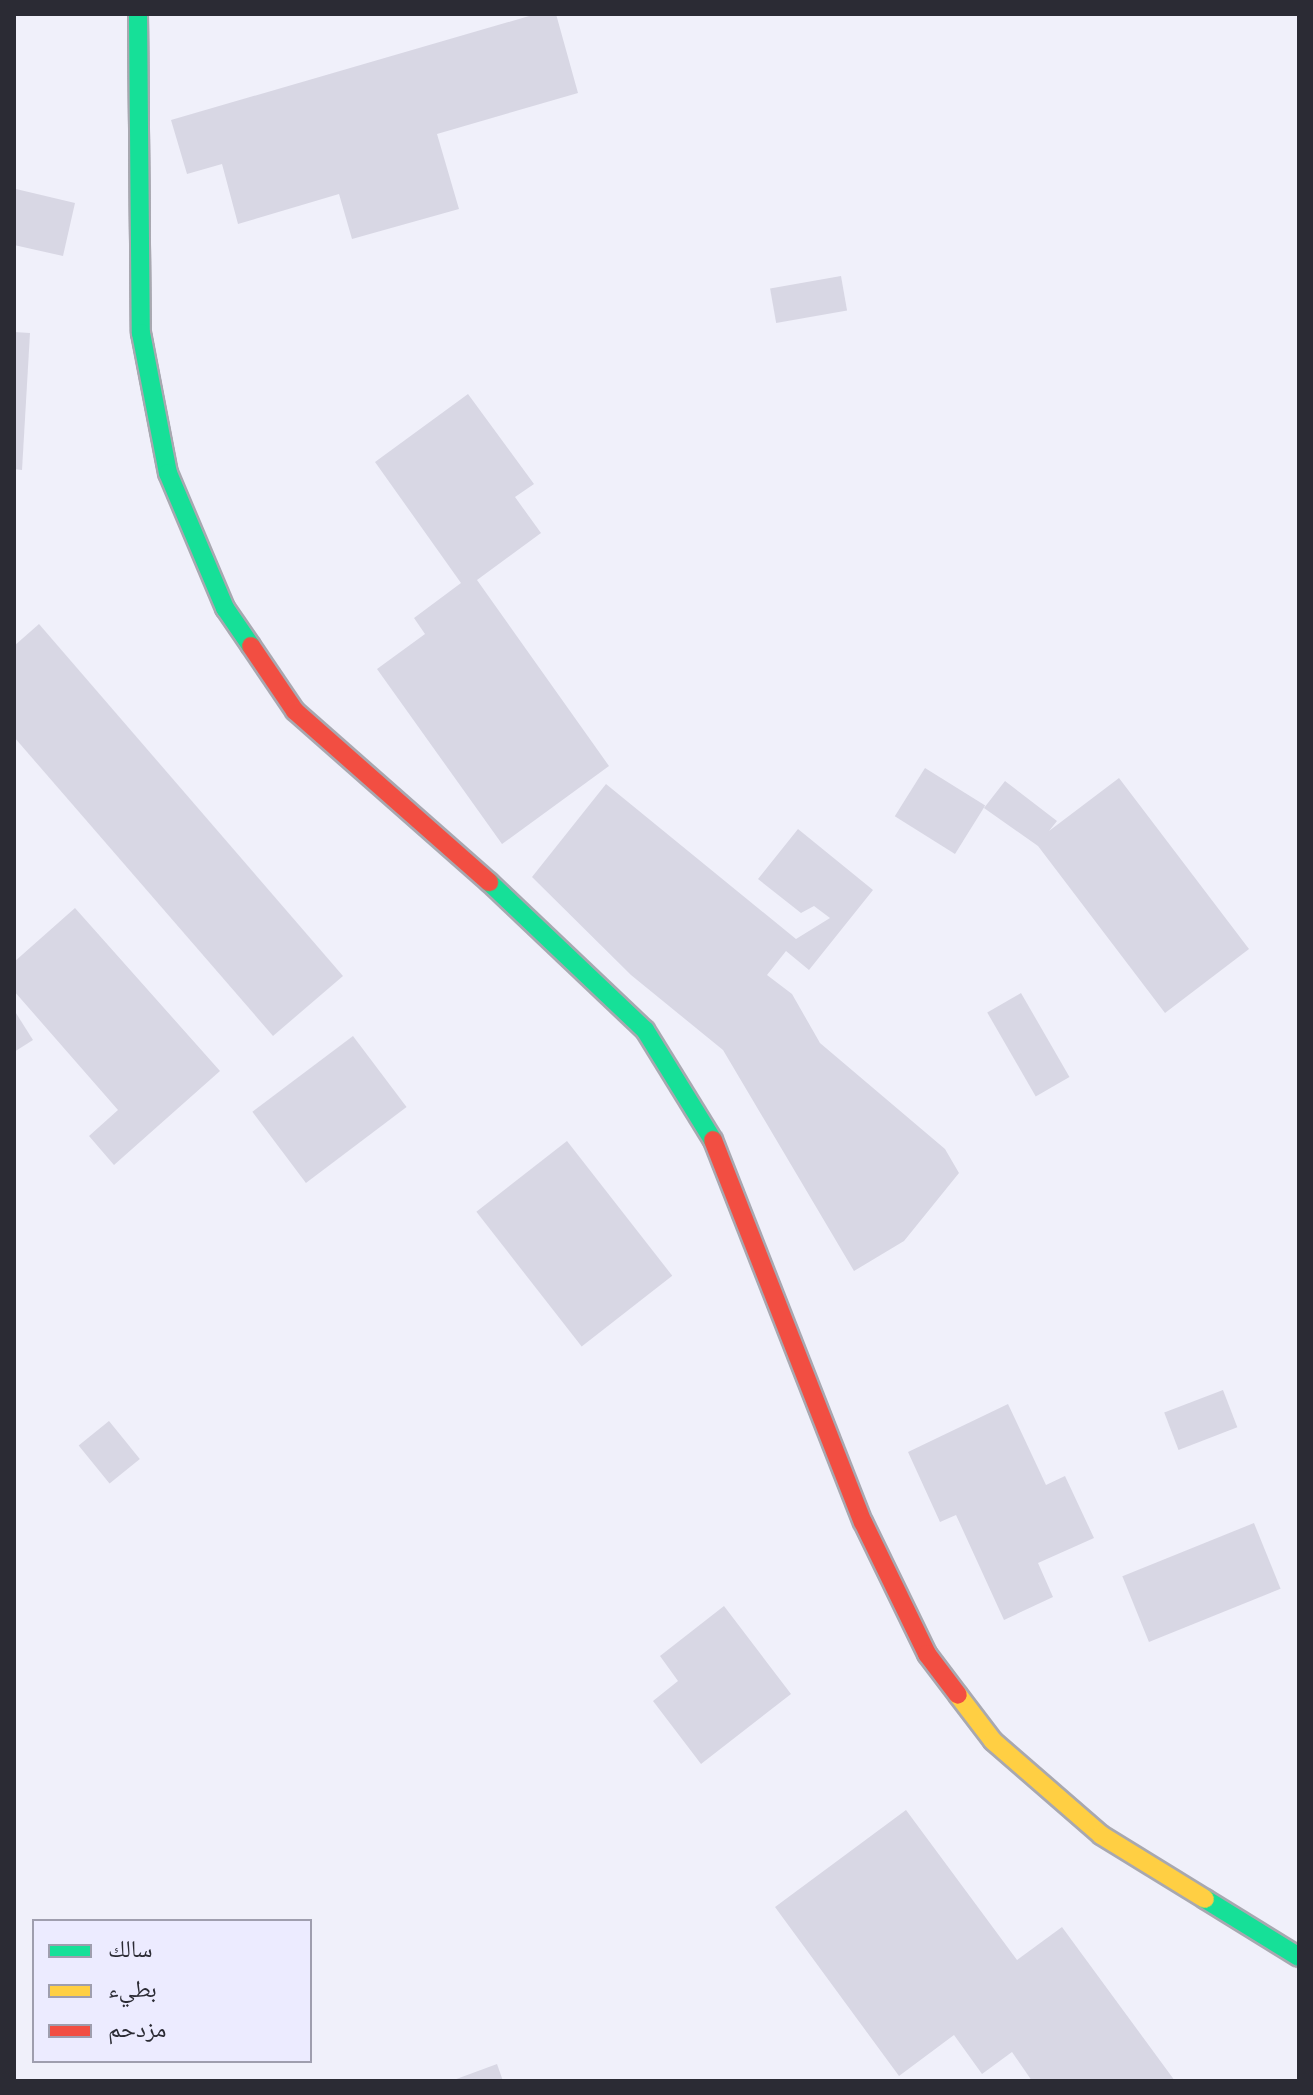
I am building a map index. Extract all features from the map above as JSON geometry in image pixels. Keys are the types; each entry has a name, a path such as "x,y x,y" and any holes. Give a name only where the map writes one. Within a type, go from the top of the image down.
{"main road":[{"path":"138,14 141,333 168,473 225,608 295,711 525,913 645,1030 724,1158 863,1522 927,1654 993,1741 1101,1835 1299,1957"}],"building":[{"path":"536,14 556,14 578,93 437,134 459,209 352,239 339,194 238,224 222,164 187,174 171,120"},
{"path":"16,189 75,203 63,256 14,245"},
{"path":"841,276 847,310 776,323 770,289"},
{"path":"14,332 30,333 22,470 14,469"},
{"path":"468,394 534,484 515,497 541,533 477,580 609,766 502,844 377,669 425,634 414,618 461,583 375,462"},
{"path":"39,624 343,976 273,1036 14,737 14,646"},
{"path":"925,768 985,806 955,854 895,816"},
{"path":"1119,778 1249,949 1165,1013 1038,846 984,808 1005,781 1057,821 1049,831"},
{"path":"606,784 796,939 830,918 814,906 801,913 758,879 798,829 873,890 809,970 786,951 767,975 792,994 820,1043 945,1149 959,1173 904,1241 854,1271 723,1050 631,975 532,877"},
{"path":"75,908 220,1071 114,1165 89,1136 118,1110 14,991 14,962"},
{"path":"1021,993 1070,1077 1036,1097 987,1012"},
{"path":"14,1010 33,1040 14,1052"},
{"path":"353,1036 407,1107 306,1183 252,1112"},
{"path":"567,1141 672,1276 582,1347 476,1212"},
{"path":"1223,1390 1237,1427 1179,1450 1164,1413"},
{"path":"1008,1404 1046,1485 1065,1476 1094,1538 1038,1563 1053,1597 1004,1620 956,1515 940,1522 908,1452"},
{"path":"109,1421 140,1459 110,1484 79,1446"},
{"path":"1254,1523 1281,1589 1149,1642 1122,1576"},
{"path":"724,1606 791,1694 701,1764 653,1701 678,1681 660,1656"},
{"path":"906,1810 1017,1960 1062,1927 1175,2081 1032,2081 1012,2052 982,2074 954,2035 899,2076 775,1907"},
{"path":"497,2064 503,2081 451,2081"}],"traffic: fast":[{"path":"138,14 141,333 168,473 225,608 251,646"},
{"path":"489,882 645,1030 713,1140"},
{"path":"1205,1899 1299,1957"}],"traffic: slow":[{"path":"958,1695 993,1741 1101,1835 1205,1899"}],"traffic: jam":[{"path":"251,646 295,711 489,882"},
{"path":"713,1140 863,1522 927,1654 958,1695"}]}
